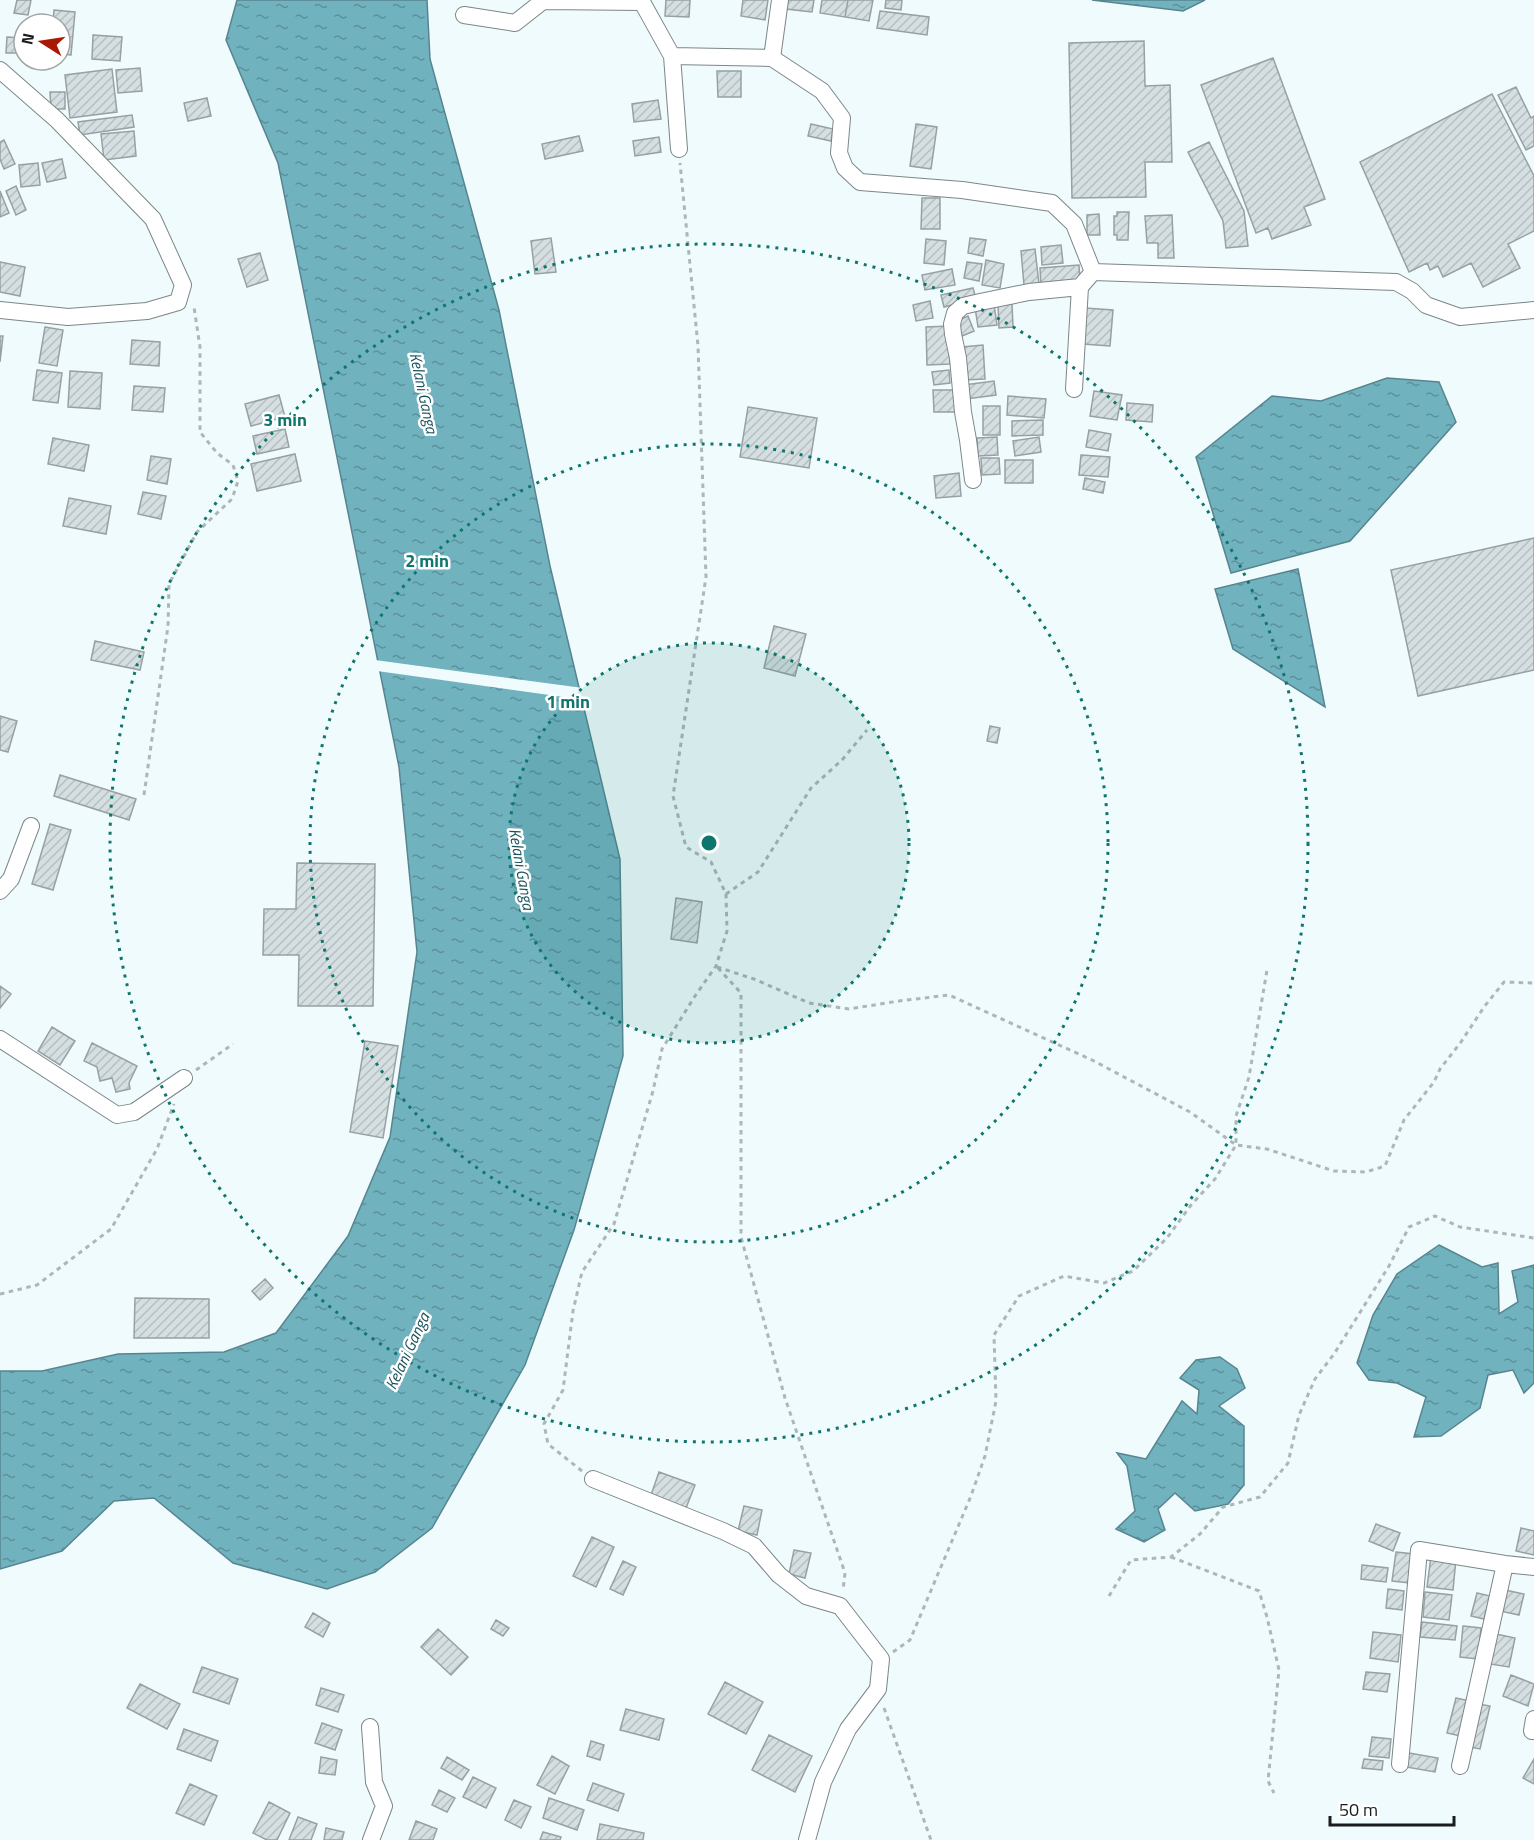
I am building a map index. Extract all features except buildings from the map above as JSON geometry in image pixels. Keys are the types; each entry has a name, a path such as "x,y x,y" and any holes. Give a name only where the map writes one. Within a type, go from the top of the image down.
{"street":[{"path":"772,58 780,0"},
{"path":"465,15 515,23 543,1 642,2 672,56 679,149"},
{"path":"672,56 772,58 822,91 842,118 839,153 845,168 860,182 962,190 1052,203 1074,224 1093,272"},
{"path":"0,70 57,120 153,219 183,285 178,302 147,311 68,317 0,310"},
{"path":"1074,389 1080,287 1093,272"},
{"path":"1093,272 1396,282 1412,291 1426,305 1460,317 1534,310"},
{"path":"973,480 953,334 952,324 955,313 963,306 980,302 1029,292 1080,287"},
{"path":"0,891 11,879 31,826"},
{"path":"0,1039 117,1115 134,1112 184,1078"},
{"path":"593,1479 723,1530 754,1546 779,1575 806,1596 840,1606 881,1659 878,1689 848,1729 823,1782 807,1840"},
{"path":"1400,1764 1419,1550 1534,1567"},
{"path":"1460,1766 1505,1564"},
{"path":"370,1727 374,1782 384,1806 371,1840"}],"path":[{"path":"593,1479 548,1444 544,1424 563,1390 573,1311 582,1272 614,1224 663,1049 716,966 727,931 726,894 711,862 686,848 673,796 706,577 698,346 679,149"},
{"path":"144,795 168,626 169,584 196,532 232,499 238,481 233,465 217,453 200,432 200,347 194,302 183,285"},
{"path":"726,894 758,872 811,788 842,760 867,730"},
{"path":"716,966 754,979 809,1003 849,1009 899,1000 949,995 1092,1060 1190,1112 1236,1145 1267,1149 1334,1171 1366,1172 1385,1166 1404,1120 1434,1082 1440,1069 1503,982 1534,983"},
{"path":"716,966 741,993 741,1237 785,1398 845,1573 840,1606"},
{"path":"881,1659 910,1640 971,1496 985,1456 996,1401 994,1335 1019,1296 1064,1276 1104,1283 1133,1270 1167,1238 1191,1205 1215,1179 1236,1145 1236,1116 1250,1077 1267,970"},
{"path":"0,1294 37,1285 111,1229 157,1149 184,1078 233,1044"},
{"path":"1171,1557 1200,1534 1224,1507 1260,1497 1288,1463 1299,1415 1315,1379 1334,1354 1389,1266 1409,1227 1435,1216 1460,1227 1534,1238"},
{"path":"1109,1596 1131,1560 1171,1557 1259,1591 1279,1670 1268,1781 1274,1793"},
{"path":"878,1689 931,1840"}],"water":[{"name":"Kelani Ganga","path":"237,0 427,0 430,59 499,310 550,566 620,859 623,1056 574,1230 525,1365 432,1528 375,1572 327,1589 233,1563 154,1498 114,1501 62,1551 0,1569 0,1371 42,1371 118,1354 224,1352 276,1333 348,1236 390,1137 417,952 399,767 278,163 226,40"},
{"path":"1092,0 1205,0 1183,11"},
{"path":"1387,378 1439,382 1456,422 1350,541 1231,573 1196,457 1272,396 1321,401"},
{"path":"1298,569 1325,707 1233,649 1215,589"},
{"path":"1439,1245 1482,1267 1498,1263 1499,1314 1518,1302 1512,1271 1534,1265 1534,1383 1524,1393 1513,1370 1488,1375 1480,1408 1441,1436 1414,1437 1426,1397 1397,1383 1369,1380 1357,1363 1373,1315 1397,1274"},
{"path":"1220,1357 1237,1369 1245,1388 1219,1406 1244,1426 1244,1485 1228,1504 1195,1511 1175,1493 1158,1509 1165,1530 1144,1542 1116,1529 1135,1511 1127,1466 1117,1453 1146,1459 1182,1401 1197,1414 1199,1390 1180,1378 1196,1360"}],"pier":[{"path":"375,660 583,688 585,700 377,671"}]}
